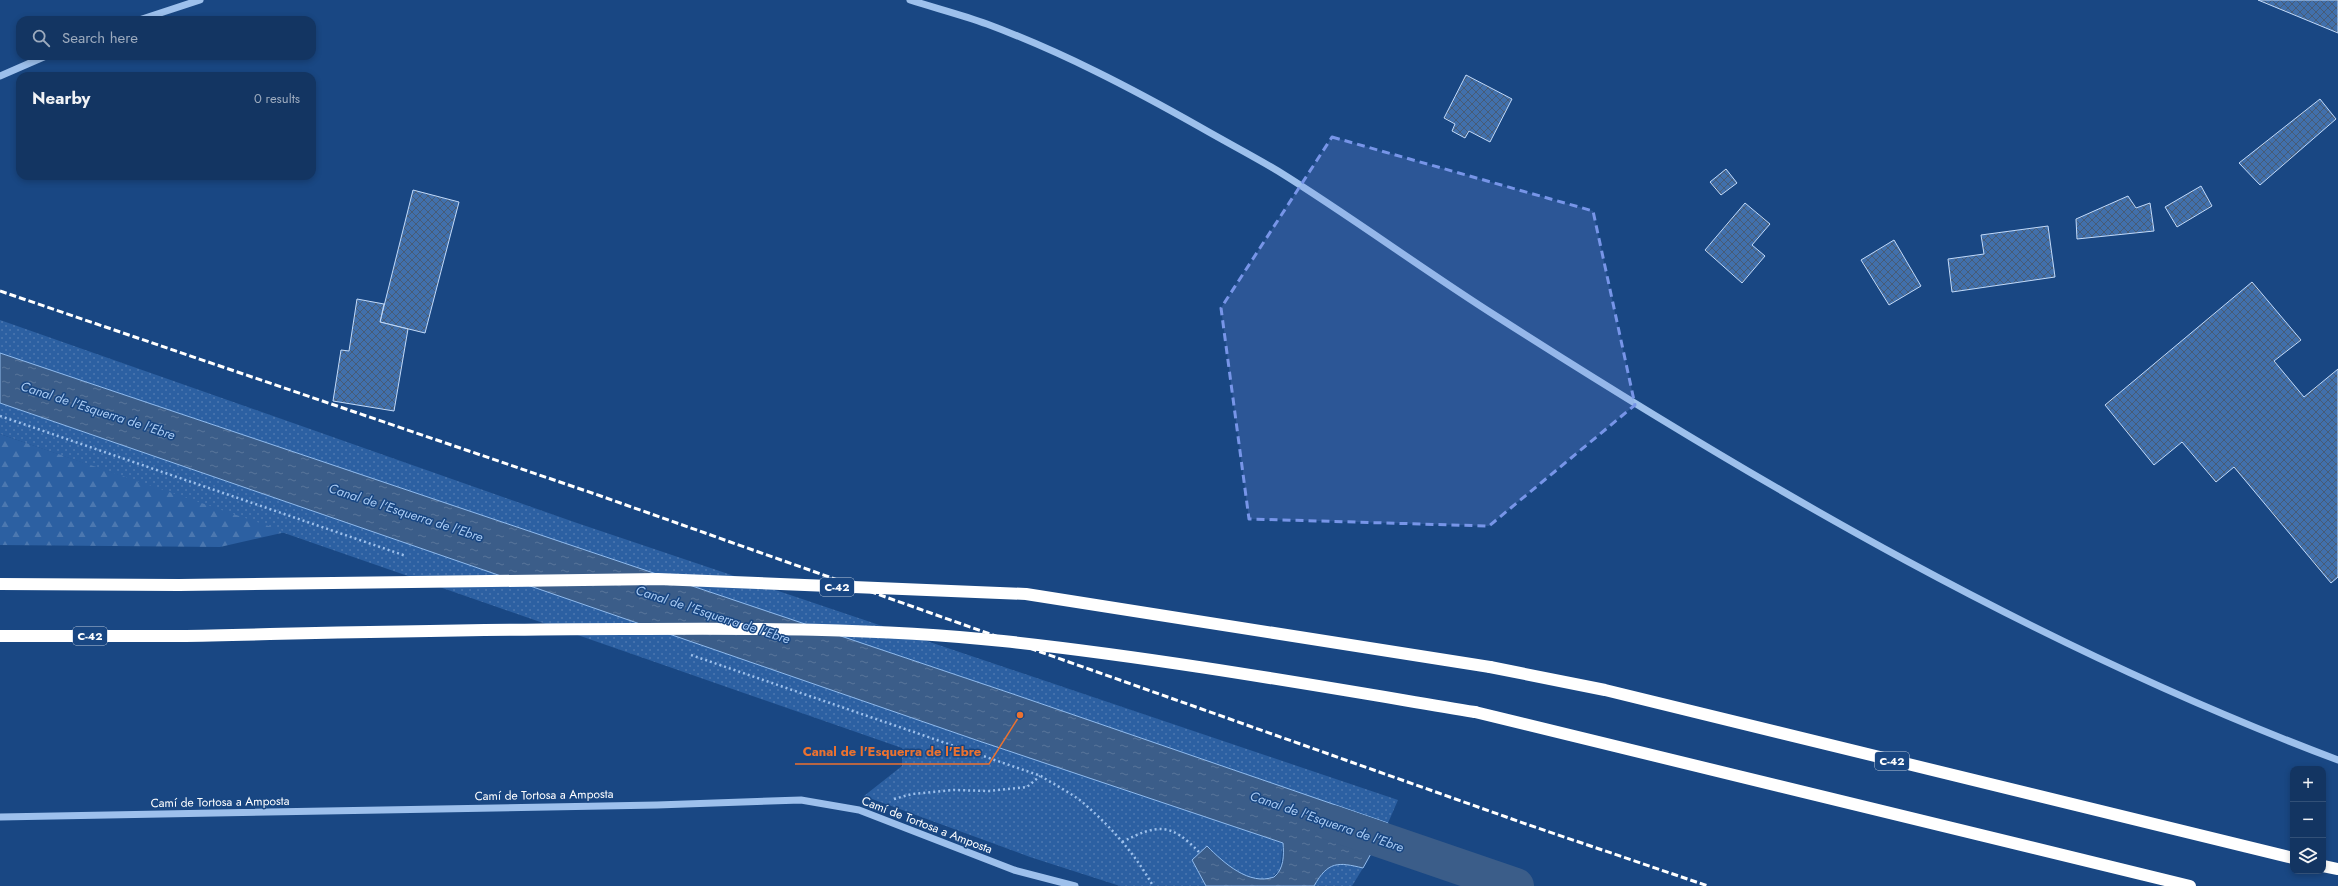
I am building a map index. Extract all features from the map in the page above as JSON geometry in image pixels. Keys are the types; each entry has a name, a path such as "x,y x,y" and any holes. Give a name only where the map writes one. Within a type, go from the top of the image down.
{"highway":[{"name":"C-42","path":"0,584 179,585 658,579 1026,594 1394,650 1605,690 2290,857"},
{"name":"C-42","path":"0,636 179,636 507,629 730,628 832,630 1001,641 1211,668 1475,712 2190,886"},
{"path":"2326,867 2338,869"}],"street":[{"path":"151,16 200,0"},
{"path":"910,0 984,23 1062,54 1120,82 1277,170 1495,316 1830,520 1981,600 2094,656 2212,710 2338,760"},
{"path":"0,76 37,60"},
{"name":"Camí de Tortosa a Amposta","path":"0,818 481,807 658,805 801,800 859,810 1014,870 1075,886"}],"path":[{"path":"859,810 912,794 954,790 989,791 1027,787 1041,776"},
{"path":"1122,842 1147,829 1164,828 1184,837 1200,853"}],"highlighted area":[{"path":"1332,137 1593,211 1635,405 1489,526 1249,519 1221,308"}],"green space":[{"path":"0,320 577,523 1398,800 1388,823 1013,694 0,353"},
{"path":"0,403 979,741 1283,843 1280,869 1267,883 1252,884 1229,868 1192,860 1206,886 1120,886 1030,857 864,796 902,766 902,748 0,434"},
{"path":"0,434 286,532 220,547 0,545"},
{"path":"1342,863 1363,868 1352,886 1314,886 1325,871 1337,864"}],"water":[{"path":"0,353 1013,694 1388,823 1363,868 1340,864 1334,865 1324,872 1314,886 1206,886 1192,860 1207,846 1229,866 1246,876 1265,879 1274,877 1282,866 1283,843 979,741 0,403"}],"building":[{"path":"2258,0 2338,0 2338,33"},
{"path":"1466,75 1512,99 1490,142 1469,131 1465,138 1452,131 1455,124 1444,118"},
{"path":"2320,99 2336,119 2260,185 2239,163"},
{"path":"1726,169 1737,183 1721,195 1710,182"},
{"path":"2201,186 2212,206 2177,227 2165,207"},
{"path":"413,190 459,202 425,333 380,322"},
{"path":"2128,196 2136,208 2150,203 2154,231 2077,239 2076,219"},
{"path":"1745,203 1770,224 1752,245 1765,256 1742,283 1705,250"},
{"path":"2048,226 2055,277 1952,292 1948,259 1984,254 1981,235"},
{"path":"1894,240 1921,286 1889,305 1861,260"},
{"path":"2252,282 2301,340 2274,361 2304,397 2338,369 2338,577 2331,583 2234,467 2216,482 2182,442 2154,465 2105,405"},
{"path":"357,299 384,304 380,322 408,329 394,411 333,401 341,350 349,351"}],"waterway":[{"name":"Canal de l'Esquerra de l'Ebre","path":"1332,823 1516,886"}],"railway":[{"path":"0,291 595,494 1526,824 1708,886"}],"place":[{"name":"Canal de l'Esquerra de l'Ebre","path":"1020,715"}]}
